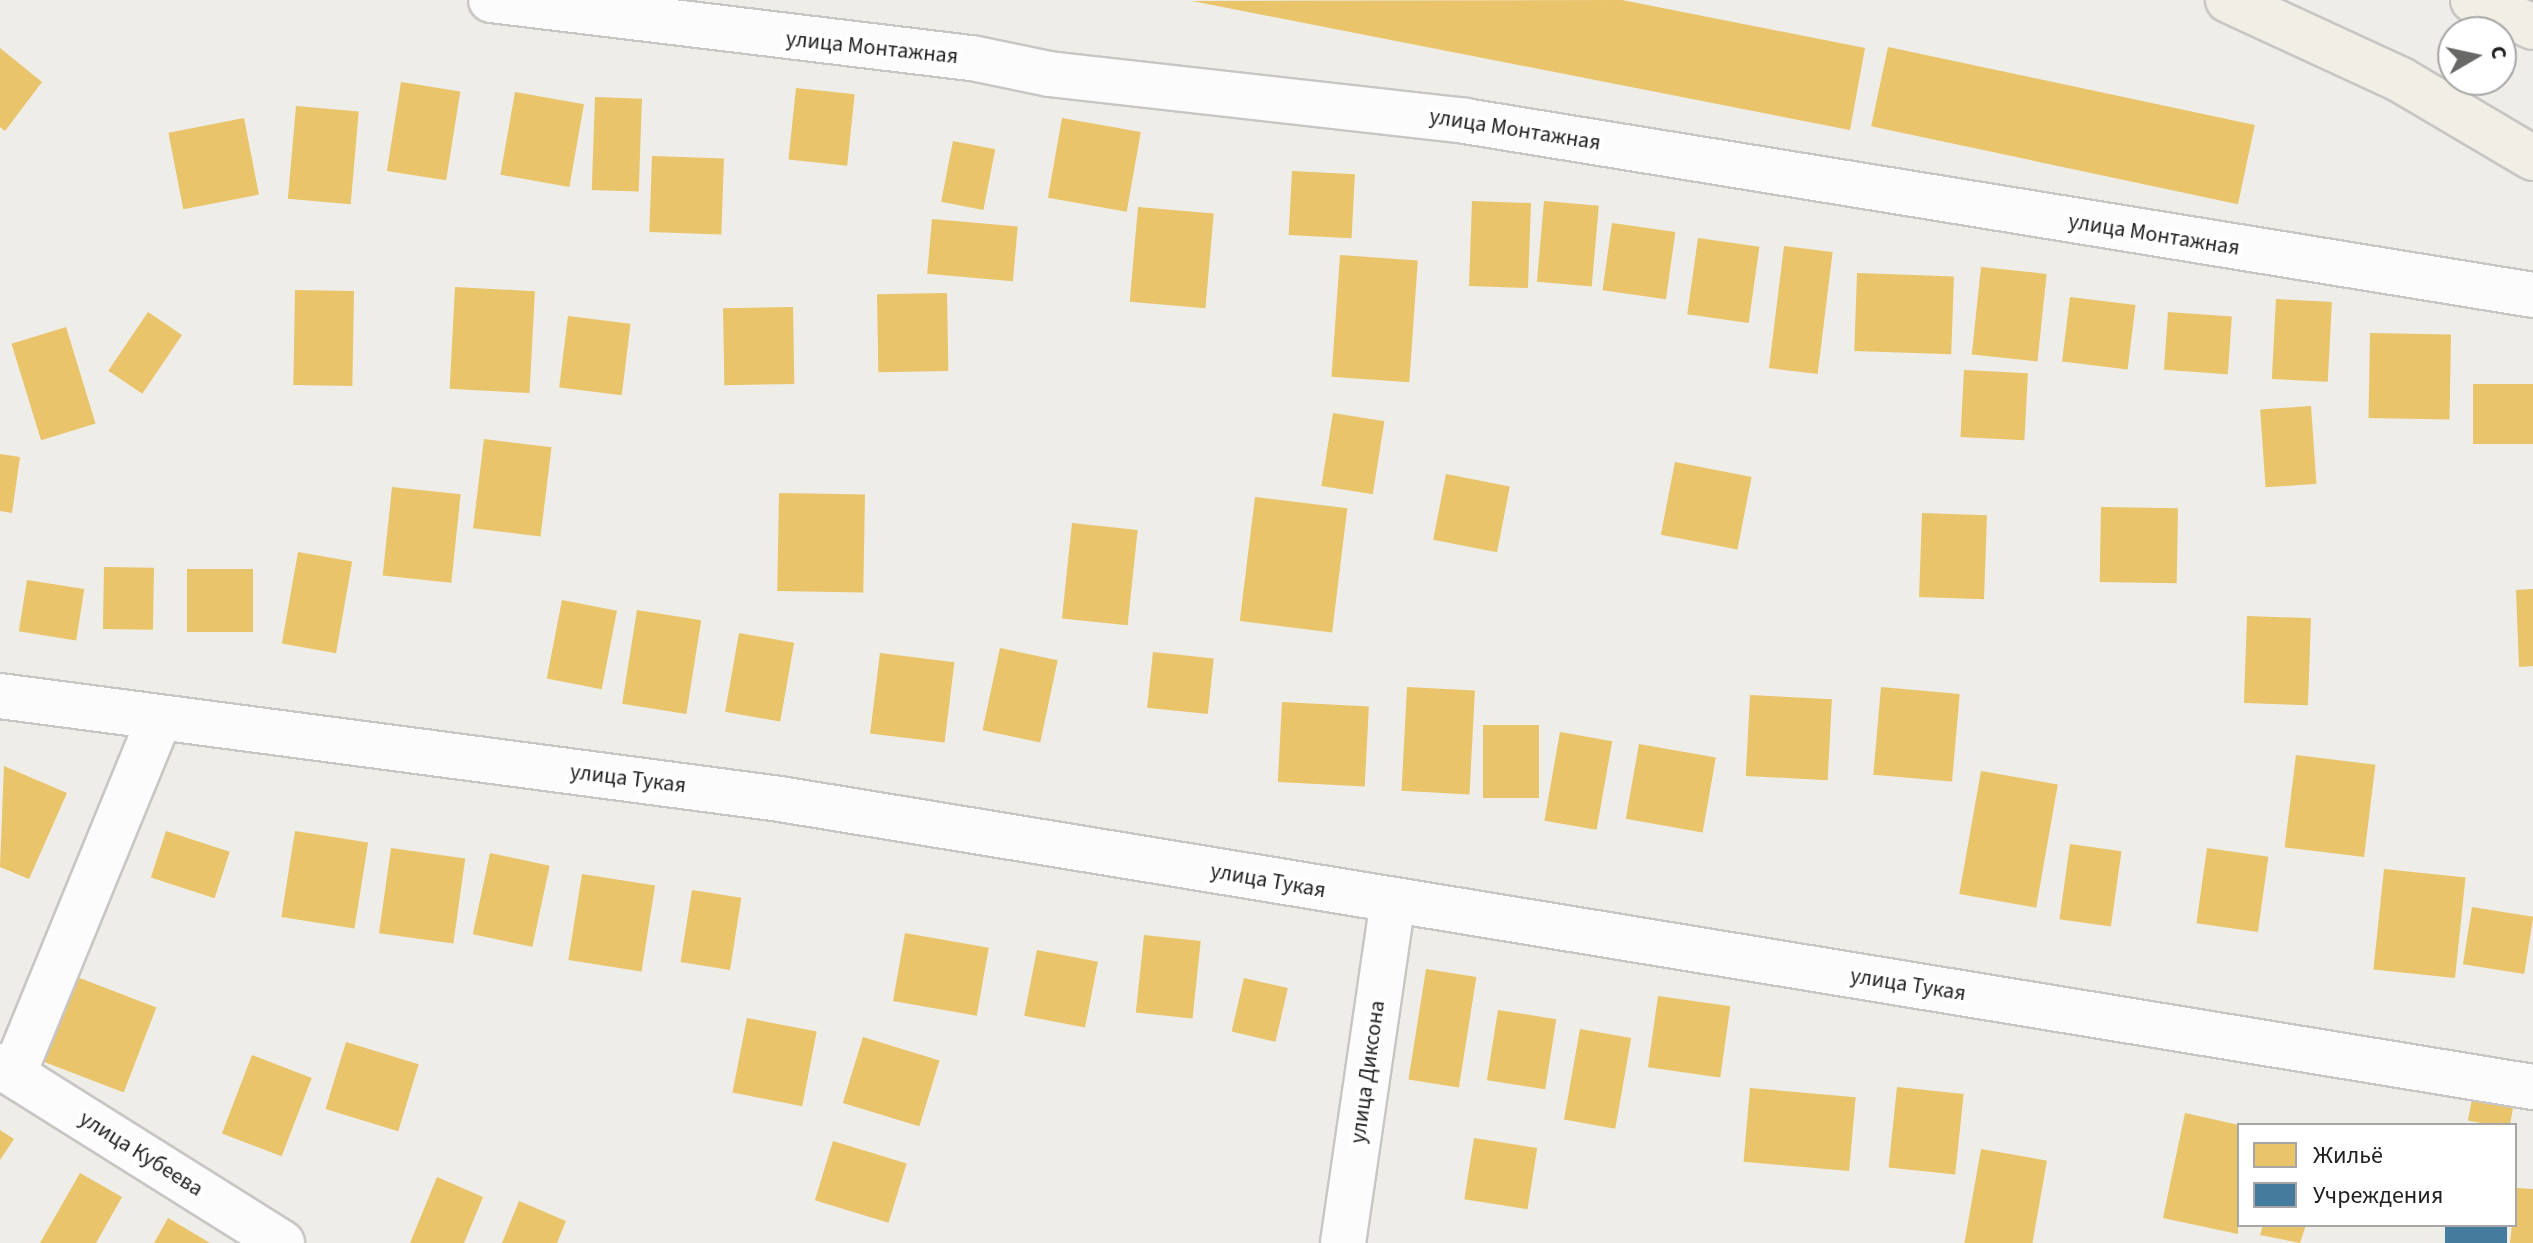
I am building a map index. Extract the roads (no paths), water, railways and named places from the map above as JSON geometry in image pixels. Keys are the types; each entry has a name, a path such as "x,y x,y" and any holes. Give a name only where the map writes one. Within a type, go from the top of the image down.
{"main road":[{"path":"2228,0 2401,80 2533,158"},
{"path":"2473,0 2533,25"},
{"path":"2515,0 2533,25"}],"street":[{"name":"улица Монтажная","path":"491,0 972,58 1049,74 1465,121 2533,295"},
{"name":"улица Тукая","path":"0,696 780,799 2533,1087"},
{"path":"7,1070 159,719"},
{"name":"улица Диксона","path":"1343,1243 1393,901"},
{"name":"улица Кубеева","path":"7,1070 282,1243"}]}
